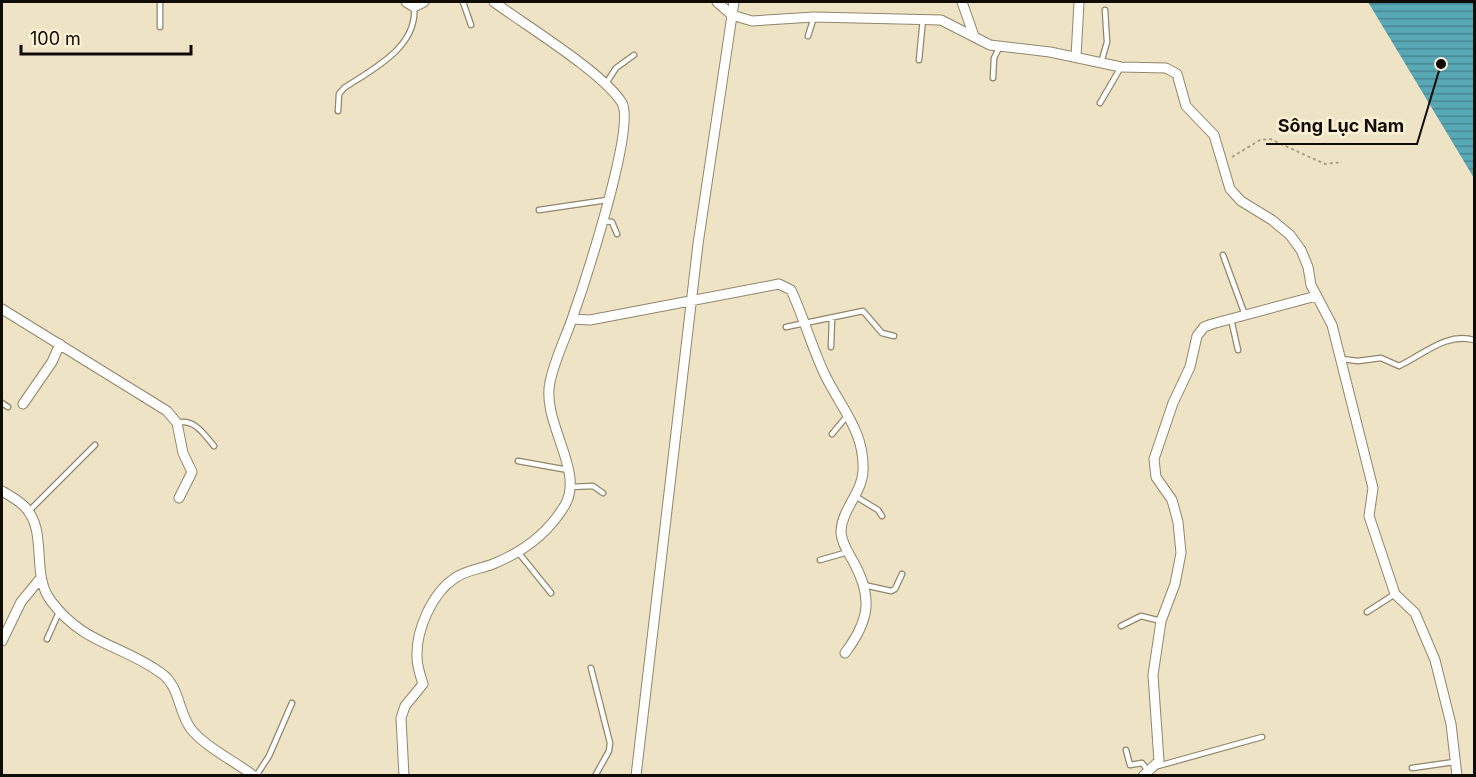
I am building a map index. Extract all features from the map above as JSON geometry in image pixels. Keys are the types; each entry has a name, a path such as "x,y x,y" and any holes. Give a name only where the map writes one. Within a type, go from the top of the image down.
{"street":[{"path":"410,4 424,2"},
{"path":"404,776 401,718 405,706 423,684 417,653 429,609 443,588 455,578 518,552 550,527 567,501 570,487 568,470 548,403 549,382 572,319 620,155 625,111 617,97 494,2"},
{"path":"717,2 732,15 752,21 814,17 923,19 949,22 990,45 1076,57 1121,67 1166,68 1177,74 1186,106 1214,135 1230,189 1290,235 1301,250 1316,296 1332,325 1373,488 1369,516 1395,594 1415,613 1435,660 1451,724 1457,776"},
{"path":"636,776 691,300 734,2"},
{"path":"962,2 974,36"},
{"path":"1076,57 1079,2"},
{"path":"572,319 590,320 783,284 791,290 824,373 856,428 863,461 864,474 846,513 841,531 864,585 865,619 860,633 845,653"},
{"path":"1148,771 1159,761 1154,675 1161,621 1175,584 1181,553 1178,522 1172,500 1156,477 1154,459 1173,403 1190,367 1197,336 1204,327 1316,296"},
{"path":"2,309 167,411 177,423 183,453 192,472 179,498"},
{"path":"23,404 52,362 60,344"},
{"path":"2,490 28,512 38,539 39,580 59,612 88,636 137,658 164,674 173,687 192,731 255,776"},
{"path":"2,641 21,602 39,580"}],"lane":[{"path":"160,2 160,27"},
{"path":"463,2 471,25"},
{"path":"338,111 339,94 344,88 395,51 409,37 414,27 410,4"},
{"path":"1101,63 1107,42 1105,10"},
{"path":"808,36 814,17"},
{"path":"919,60 923,19"},
{"path":"993,78 994,58 1000,46"},
{"path":"604,85 616,68 634,55"},
{"path":"1100,103 1121,67"},
{"path":"539,210 607,200"},
{"path":"601,221 612,222 617,234"},
{"path":"1223,255 1245,315"},
{"path":"786,327 863,311 886,336 894,336"},
{"path":"831,347 832,318"},
{"path":"1231,319 1238,350"},
{"path":"1342,359 1358,361 1381,358 1399,366 1444,342 1455,339 1474,340"},
{"path":"2,403 8,407"},
{"path":"832,434 849,414"},
{"path":"177,423 183,421 193,423 214,446"},
{"path":"28,512 94,445"},
{"path":"518,461 568,470"},
{"path":"570,487 593,486 603,493"},
{"path":"855,496 879,510 882,516"},
{"path":"518,552 551,592"},
{"path":"820,560 848,552"},
{"path":"864,585 895,590 902,574"},
{"path":"1367,612 1395,594"},
{"path":"47,639 59,612"},
{"path":"1121,626 1133,618 1142,616 1161,621"},
{"path":"591,668 610,743 609,751 595,776"},
{"path":"255,776 273,746 292,704"},
{"path":"1126,750 1131,765 1142,764 1148,771 1262,737"},
{"path":"1412,768 1454,762"}],"path":[{"path":"1221,162 1260,140 1270,139 1325,164 1341,162"}],"water":[{"path":"1368,2 1474,2 1474,178"}],"place":[{"name":"Sông Lục Nam","path":"1441,64"}]}
